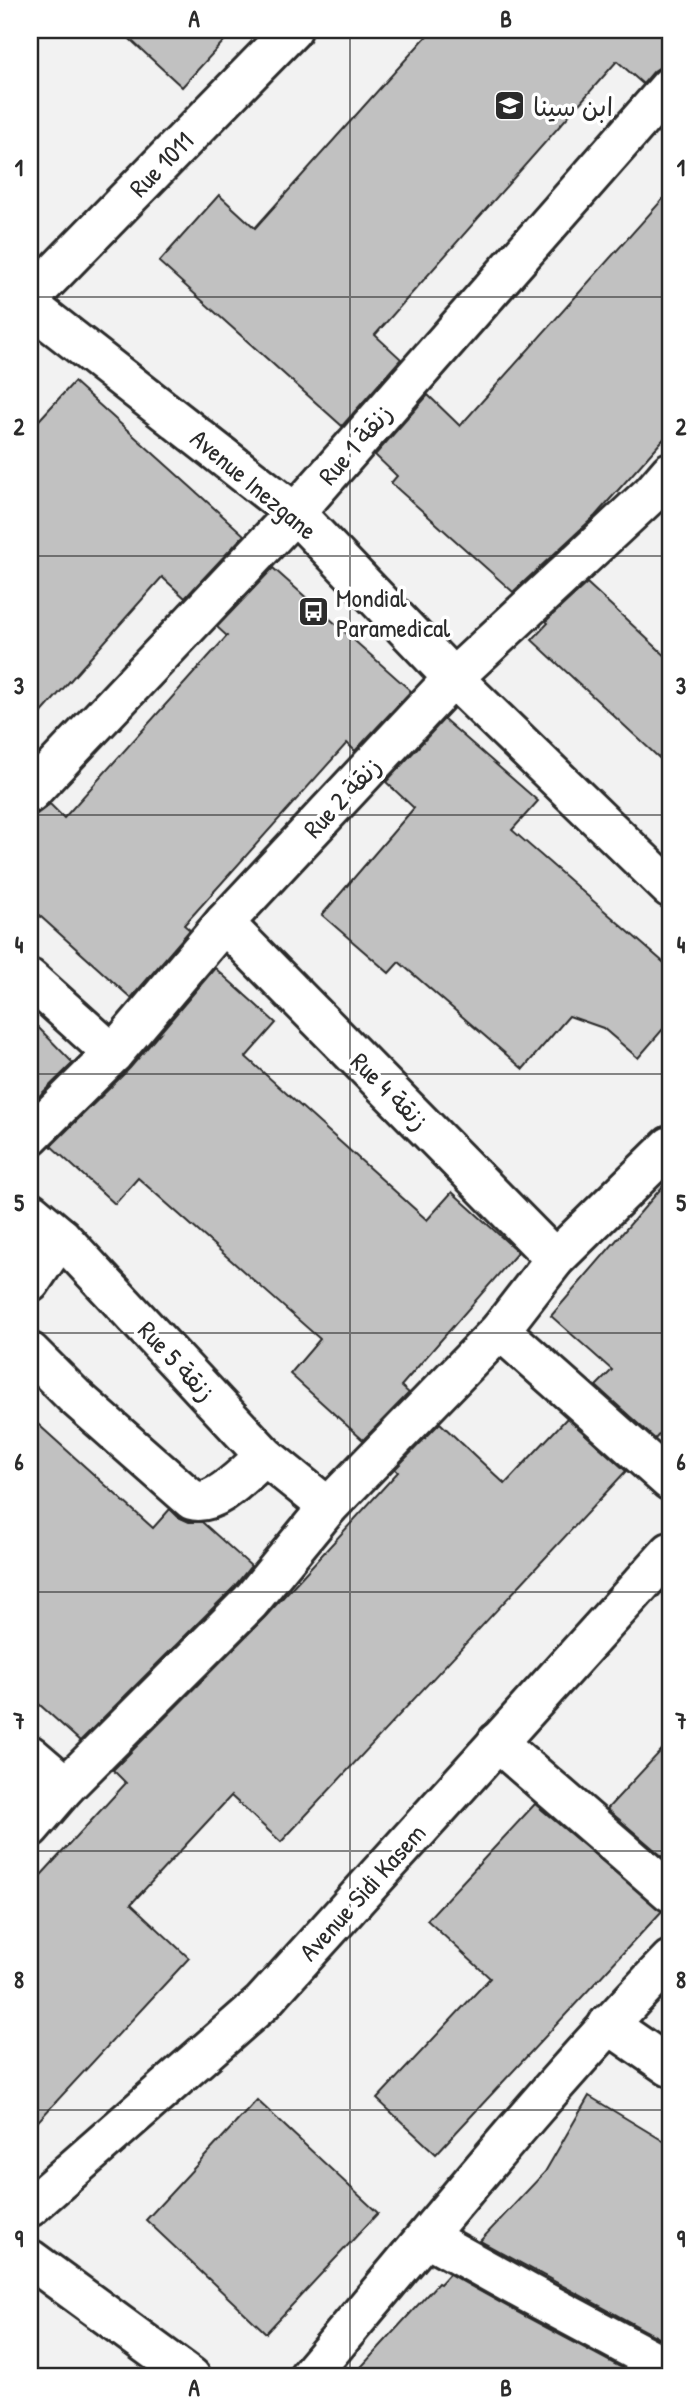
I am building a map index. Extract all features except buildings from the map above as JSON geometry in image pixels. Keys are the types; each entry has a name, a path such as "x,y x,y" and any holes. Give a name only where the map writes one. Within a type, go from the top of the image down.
{"street":[{"name":"Rue 1011","path":"30,298 292,30"},
{"name":"Rue 1 زنقة","path":"30,793 295,513 670,86"},
{"name":"Avenue Inezgane","path":"30,306 295,513 453,678 670,888"},
{"name":"Rue 2 زنقة","path":"30,1136 113,1054 224,923 453,678 664,492"},
{"name":"Rue 4 زنقة","path":"224,923 555,1259"},
{"path":"30,979 113,1054"},
{"path":"30,1828 66,1786 250,1602 328,1507 500,1330 555,1259 670,1146"},
{"name":"Rue 5 زنقة","path":"30,1211 61,1237 265,1456 328,1507"},
{"path":"30,1283 61,1237"},
{"path":"500,1330 670,1481"},
{"path":"30,1352 74,1396 192,1500 201,1503 216,1497 265,1456"},
{"name":"Avenue Sidi Kasem","path":"30,2207 262,2003 670,1552"},
{"path":"497,1742 670,1892"},
{"path":"30,1755 66,1786"},
{"path":"307,2377 513,2132 608,2024 670,1959"},
{"path":"608,2024 670,2067"},
{"path":"427,2237 670,2369"},
{"path":"30,2259 191,2377"}],"place":[{"name":"ابن سينا","path":"510,106"},
{"name":"Mondial Paramedical","path":"313,612"}]}
